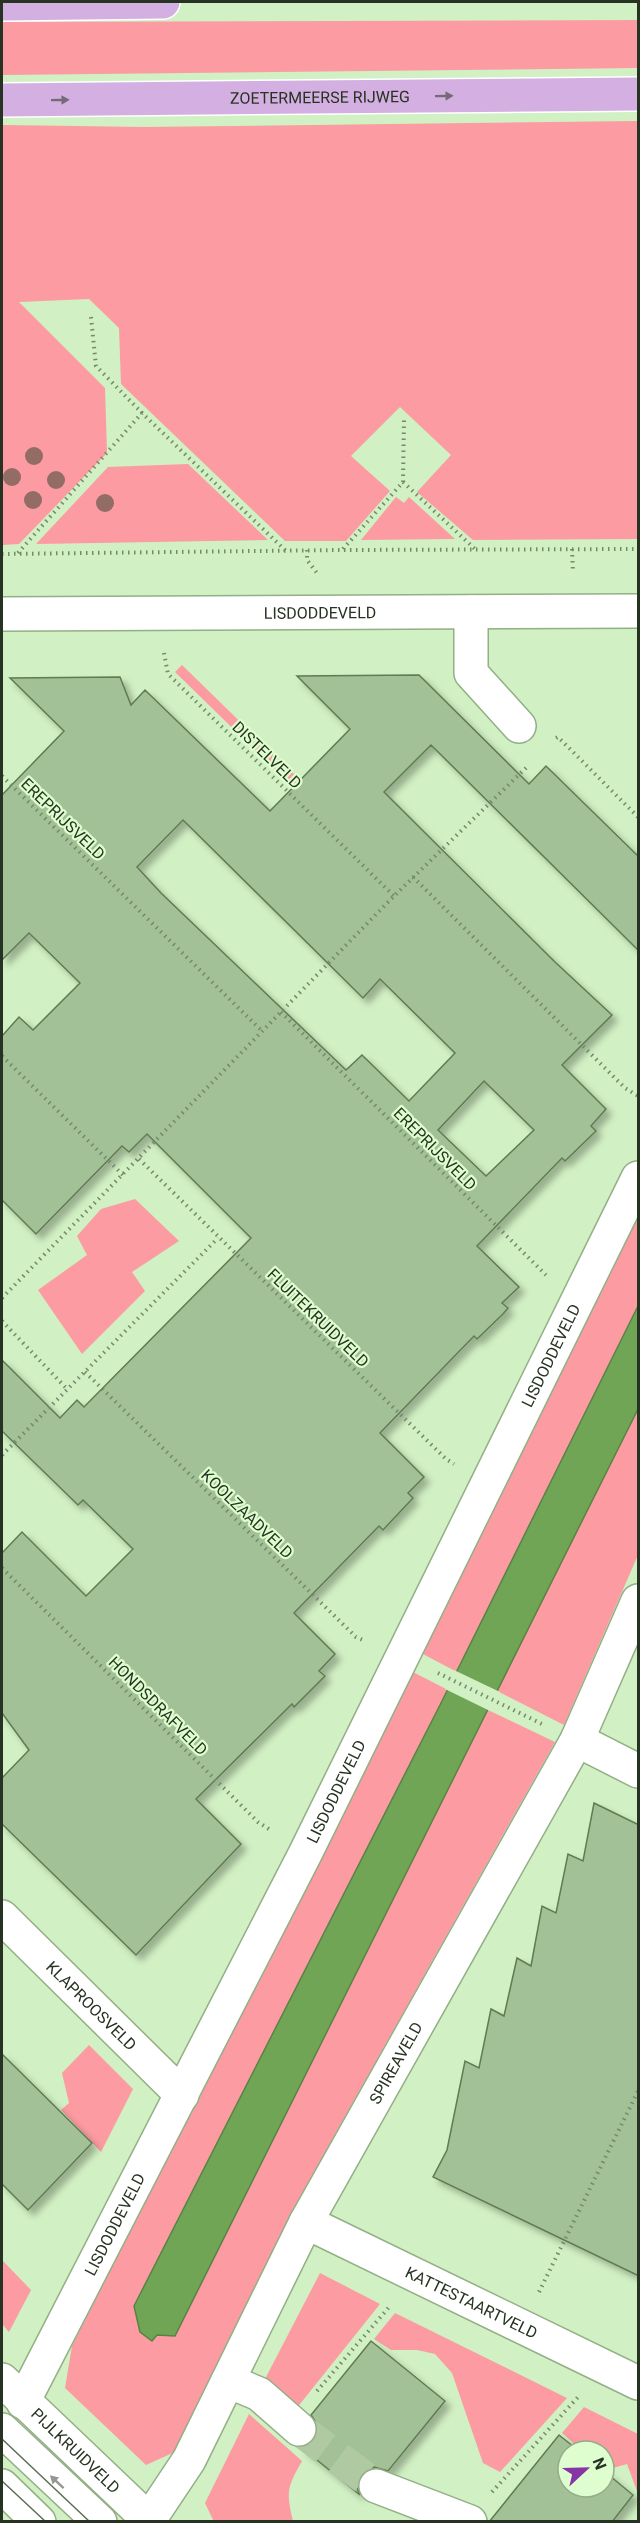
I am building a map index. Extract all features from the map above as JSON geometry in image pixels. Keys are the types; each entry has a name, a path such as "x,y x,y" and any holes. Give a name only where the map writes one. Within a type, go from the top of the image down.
{"main road":[{"path":"2,4 164,2"},
{"name":"ZOETERMEERSE RIJWEG","path":"2,100 639,94"}],"street":[{"name":"LISDODDEVELD","path":"2,614 639,611"},
{"path":"471,612 471,673 519,726"},
{"name":"LISDODDEVELD","path":"12,2391 182,2095 404,1657 577,1299 639,1178"},
{"name":"SPIREAVELD","path":"150,2521 189,2460 306,2222 577,1740 639,1601"},
{"path":"577,1740 639,1771"},
{"name":"KLAPROOSVELD","path":"2,1917 182,2095"},
{"name":"KATTESTAARTVELD","path":"306,2222 639,2383"},
{"path":"228,2380 259,2394 295,2426"},
{"name":"PIJLKRUIDVELD","path":"12,2391 150,2521"},
{"path":"2,2430 100,2522"},
{"path":"2,2486 39,2522"},
{"path":"376,2486 469,2521"}],"path":[{"path":"91,317 96,366 286,551"},
{"path":"17,553 142,413"},
{"path":"342,550 403,482 404,420"},
{"path":"403,482 476,550"},
{"path":"2,554 639,549"},
{"name":"DISTELVELD","path":"157,614 168,674 394,896"},
{"path":"519,726 543,752"},
{"path":"2,1298 394,896 558,737 639,818"},
{"name":"EREPRIJSVELD","path":"2,776 262,1031"},
{"path":"413,877 625,1088 639,1096"},
{"name":"EREPRIJSVELD","path":"280,1012 539,1269 577,1299"},
{"path":"2,1056 123,1175"},
{"name":"FLUITEKRUIDVELD","path":"139,1159 446,1459 488,1486"},
{"path":"2,1455 218,1238"},
{"path":"2,1321 67,1389"},
{"name":"KOOLZAADVELD","path":"85,1372 356,1637 404,1657"},
{"name":"HONDSDRAFVELD","path":"2,1568 258,1822 304,1854"},
{"path":"437,1673 539,1723"},
{"path":"523,2325 639,2091"},
{"path":"295,2426 388,2309 408,2270"},
{"path":"469,2521 604,2367"}],"shaded area":[{"path":"638,20 638,68 2,75 2,22"},
{"path":"638,121 638,539 473,540 417,492 451,455 400,407 351,456 390,491 346,541 285,541 121,384 119,328 89,299 19,302 105,388 107,453 19,544 2,545 2,125 144,127"},
{"path":"188,464 268,540 36,544 108,467"},
{"path":"396,497 404,503 409,497 455,539 361,540"},
{"path":"182,665 341,820 335,828 175,672"},
{"path":"135,1199 179,1241 132,1272 145,1291 82,1354 38,1290 87,1255 77,1236 101,1209"},
{"path":"638,1212 638,1306 457,1672 419,1652"},
{"path":"638,1306 638,1409 175,2336 157,2335 152,2341 140,2332 134,2306 440,1705"},
{"path":"638,1409 638,1555 564,1725 497,1691"},
{"path":"411,1671 448,1690 134,2306 152,2341 157,2335 175,2335 488,1710 555,1742 292,2211 177,2451 146,2465 65,2388 72,2346"},
{"path":"89,2045 133,2089 101,2152 61,2110 69,2103 62,2073"},
{"path":"2,2260 31,2290 9,2332 2,2324"},
{"path":"320,2273 380,2304 296,2409 264,2381"},
{"path":"395,2313 567,2398 500,2472 483,2463 452,2373 435,2354 417,2350 391,2350 374,2339"},
{"path":"584,2407 638,2434 638,2494 627,2464 616,2467 616,2439 569,2439 562,2433"},
{"path":"249,2414 302,2461 289,2490 293,2521 214,2522 205,2503"}],"pier":[{"path":"454,1670 500,1692 490,1711 445,1689"}],"building":[{"path":"419,675 529,784 546,766 639,857 639,951 431,745 384,792 555,962 612,1015 562,1065 606,1109 591,1126 596,1131 565,1161 562,1158 477,1246 519,1287 502,1303 508,1308 503,1314 477,1339 474,1336 380,1433 424,1477 408,1493 413,1498 383,1530 379,1526 294,1613 335,1654 319,1671 325,1676 294,1707 292,1704 196,1799 241,1844 136,1955 2,1824 2,1778 29,1750 2,1713 2,1553 22,1532 86,1596 133,1549 83,1500 78,1505 2,1431 2,1360 60,1418 77,1400 84,1407 251,1238 147,1134 129,1152 122,1146 36,1234 2,1200 2,1036 19,1017 33,1030 80,983 29,933 2,960 2,795 64,731 10,678 120,677 131,705 145,690 270,811 350,729 297,676","holes":["183,820 363,998 380,979 455,1053 409,1101 362,1055 346,1070 161,893 137,867","484,1081 534,1130 486,1176 438,1130"]},
{"path":"594,1803 639,1825 639,2276 433,2177 447,2150 465,2061 479,2068 491,2009 504,2016 517,1958 531,1966 542,1906 556,1913 568,1854 583,1861"},
{"path":"2,2054 92,2143 28,2210 2,2184"},
{"path":"371,2341 445,2401 388,2471 374,2467 364,2472 358,2480 357,2488 360,2495 301,2447 313,2442 317,2433 317,2424 311,2415"},
{"path":"559,2435 564,2439 556,2439 556,2499 616,2499 616,2481 633,2495 612,2522 489,2522"}],"tunnel":[{"path":"299,2429 376,2486"}],"tram line":[{"path":"2,2439 90,2522"},
{"path":"2,2481 46,2522"}]}
